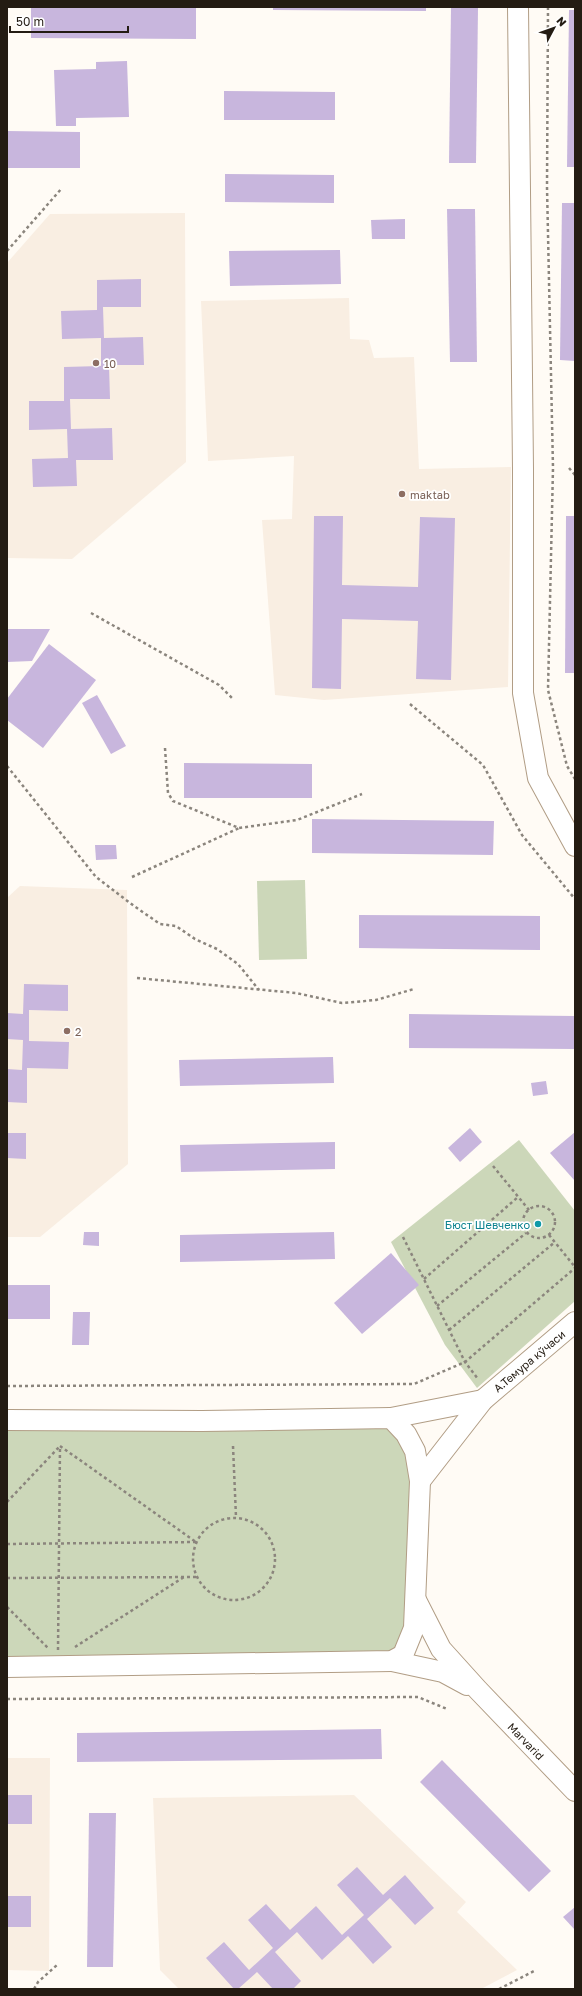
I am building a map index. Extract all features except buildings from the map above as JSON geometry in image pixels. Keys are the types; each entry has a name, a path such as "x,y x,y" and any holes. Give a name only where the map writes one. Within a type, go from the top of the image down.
{"street":[{"path":"518,7 523,468 523,693 538,778 575,846"},
{"name":"А.Темура кўчаси","path":"420,1481 483,1400 575,1322"},
{"path":"7,1420 202,1421 391,1418 483,1400"},
{"path":"391,1418 406,1434 415,1451 420,1481 414,1628 408,1645 402,1655 392,1661"},
{"name":"Marvarid","path":"416,1600 441,1649 478,1690 575,1791"},
{"path":"7,1667 392,1661 444,1672 478,1690"}],"path":[{"path":"548,7 546,186 552,468 548,690 567,766 575,779"},
{"path":"7,251 62,188"},
{"path":"568,468 575,475"},
{"path":"90,613 219,685 232,698"},
{"path":"410,704 483,765 522,835 575,900"},
{"path":"165,748 168,793 173,801 239,828"},
{"path":"7,766 74,852 96,876 160,924 176,926 195,939 217,949 238,964 259,990"},
{"path":"132,877 239,828 297,820 362,794"},
{"path":"138,978 296,993 342,1003 376,1000 414,989"},
{"path":"493,1166 529,1210"},
{"path":"424,1279 518,1197"},
{"path":"533,1207 543,1207 552,1212 555,1223 554,1228 549,1235 542,1239 526,1233 523,1218 529,1210 533,1207"},
{"path":"437,1306 526,1233"},
{"path":"7,1386 414,1384 465,1362 575,1267 549,1235"},
{"path":"403,1237 465,1362 478,1379"},
{"path":"449,1330 555,1242"},
{"path":"7,1502 60,1446"},
{"path":"60,1446 196,1542"},
{"path":"58,1651 60,1446"},
{"path":"233,1446 236,1517"},
{"path":"236,1517 250,1521 262,1528 270,1540 275,1553 275,1567 270,1579 262,1590 251,1597 238,1601 225,1600 212,1595 202,1586 196,1577 192,1562 193,1548 199,1535 209,1525 222,1519 236,1517"},
{"path":"7,1544 196,1542"},
{"path":"71,1650 184,1577"},
{"path":"7,1578 196,1577"},
{"path":"7,1607 53,1653"},
{"path":"7,1699 418,1697 447,1709"},
{"path":"34,1989 38,1982 57,1965"},
{"path":"499,1989 536,1970"}],"shaded area":[{"name":"10","path":"185,213 186,462 72,559 7,558 7,263 50,214"},
{"name":"maktab","path":"349,298 350,339 369,340 374,358 414,357 419,469 511,467 508,687 324,700 275,695 262,520 292,519 294,456 208,461 201,301"},
{"name":"2","path":"20,886 127,890 128,1164 40,1237 7,1237 7,898"},
{"path":"7,1758 50,1758 49,1971 7,1970"},
{"path":"354,1795 466,1902 457,1912 517,1970 481,1989 179,1989 160,1970 153,1798"}],"green space":[{"path":"305,880 307,959 259,960 257,881"},
{"path":"519,1140 575,1211 575,1301 477,1388 445,1345 391,1242"},
{"path":"391,1418 415,1451 403,1655 7,1667 7,1420"}],"place":[{"name":"10","path":"96,363"},
{"name":"maktab","path":"402,494"},
{"name":"2","path":"67,1031"},
{"name":"Бюст Шевченко","path":"538,1224"}]}
